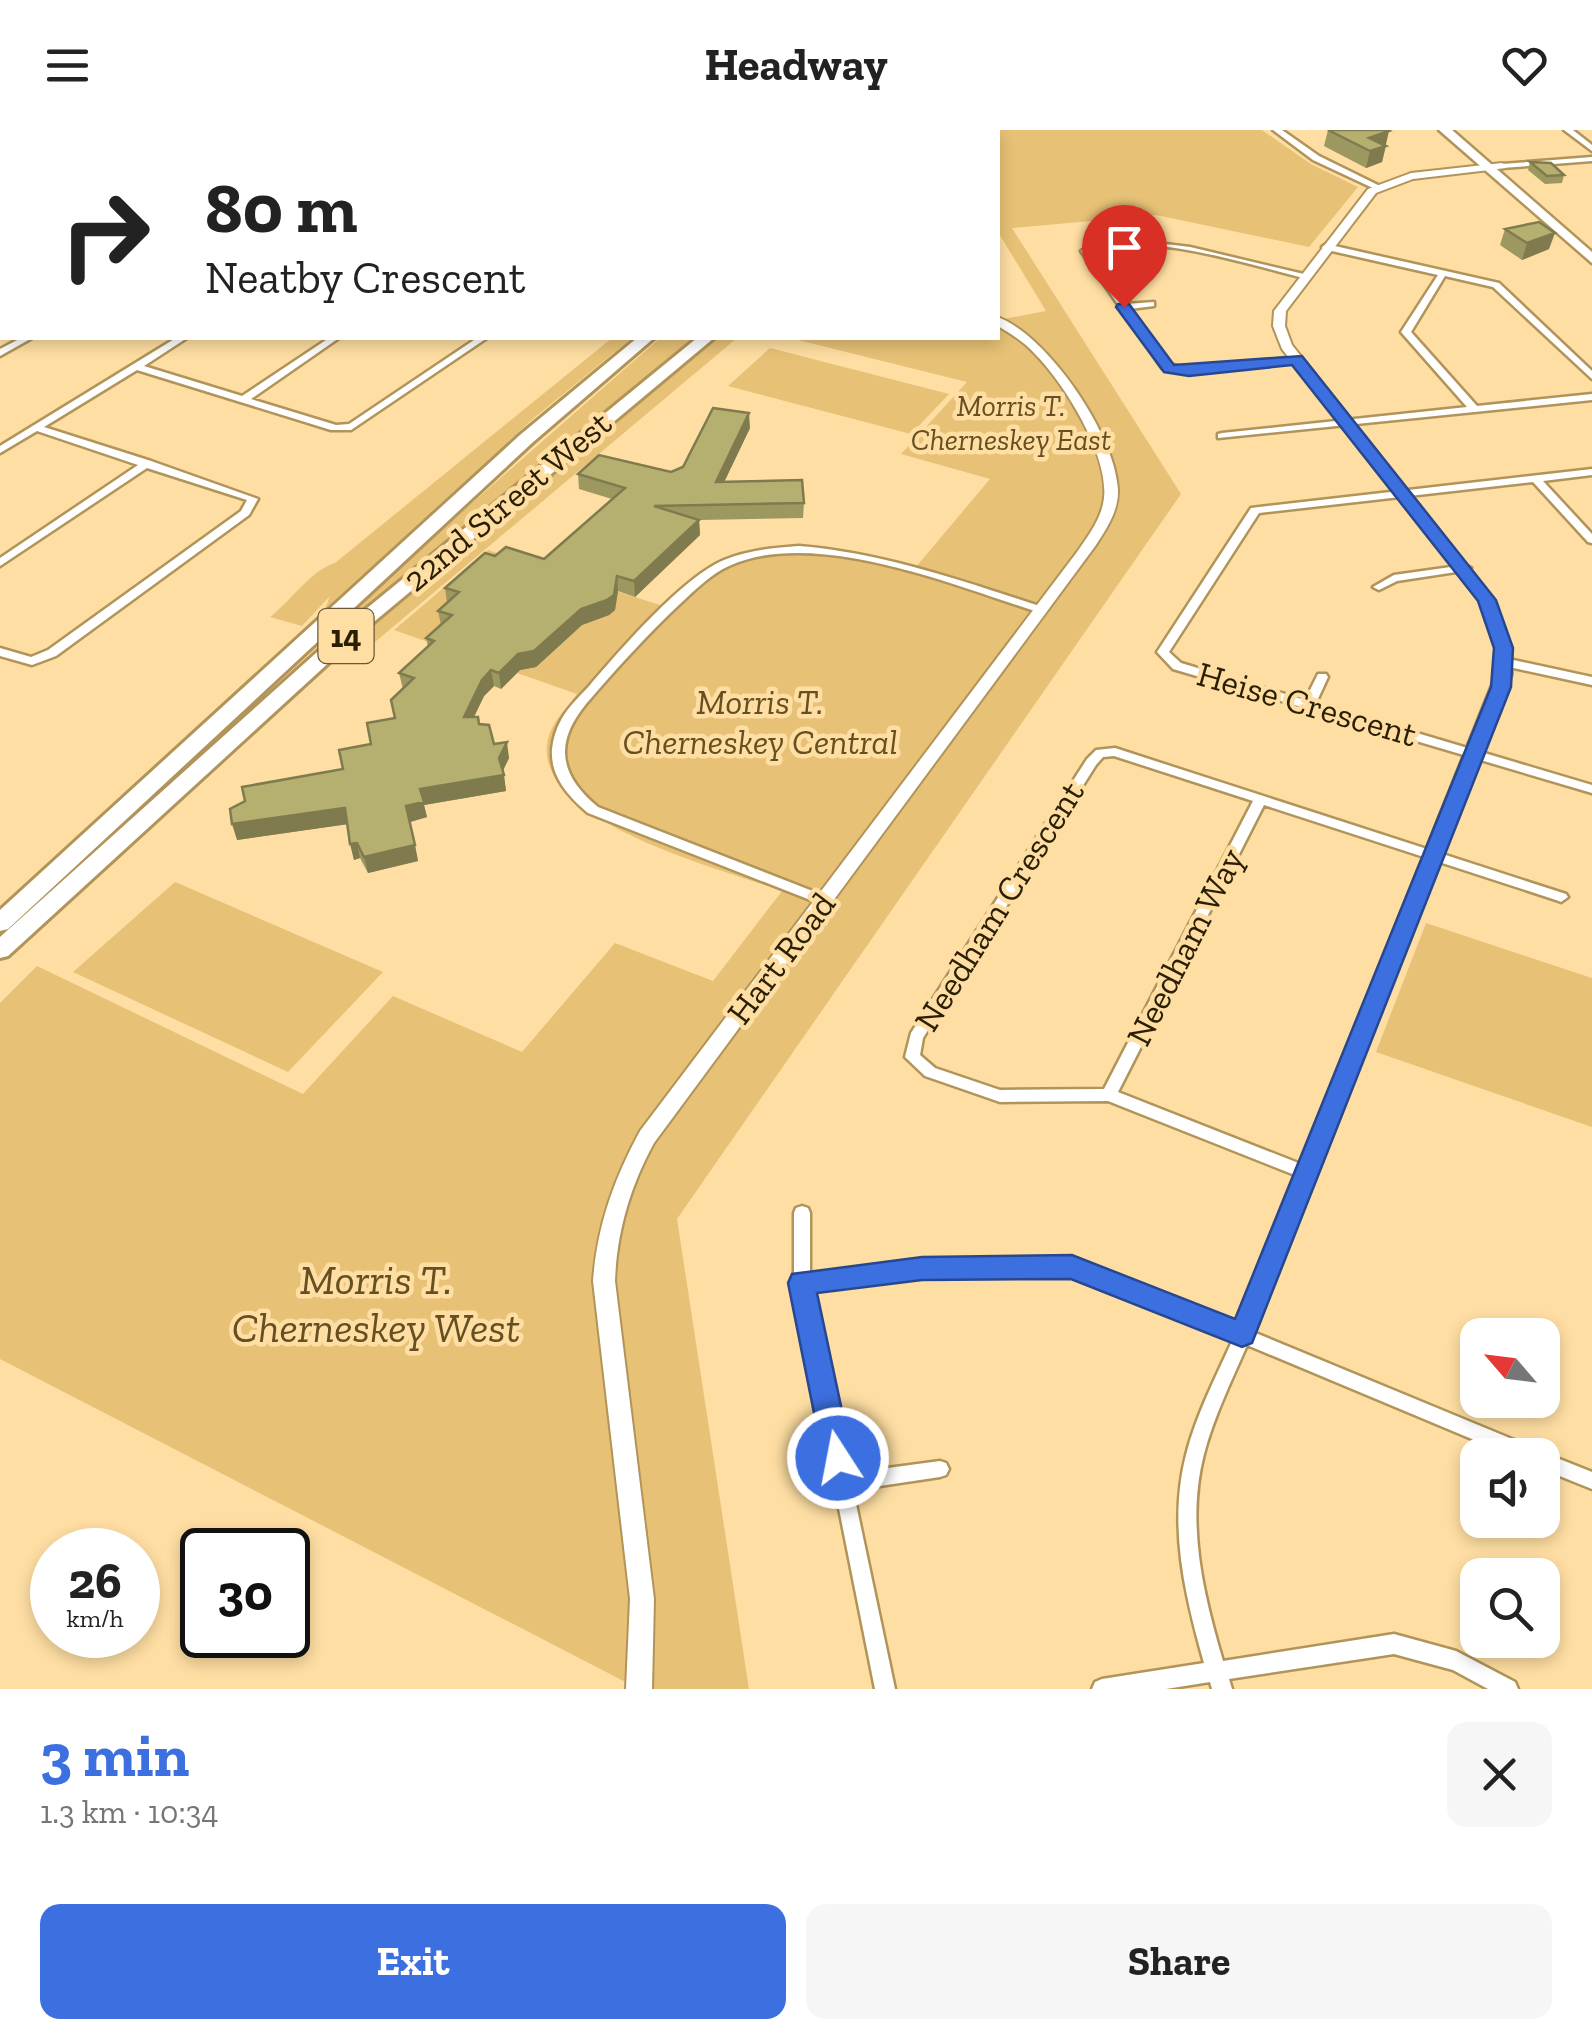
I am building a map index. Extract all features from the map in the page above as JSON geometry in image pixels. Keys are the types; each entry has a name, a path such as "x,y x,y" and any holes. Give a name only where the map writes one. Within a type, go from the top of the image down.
{"highway":[{"name":"22nd Street West","path":"0,923 526,440 644,340"},
{"name":"22nd Street West","path":"0,950 362,622 704,340"}],"main road":[{"path":"1445,130 1592,260"},
{"path":"1463,130 1592,244"}],"street":[{"path":"1277,130 1316,158 1378,187"},
{"path":"1568,130 1592,149"},
{"path":"1222,1689 1190,1562 1186,1514 1192,1470 1204,1428 1476,754 1501,687 1504,662 1492,610 1464,568 1296,360 1282,340 1278,319 1283,303 1304,275 1363,198 1378,187 1412,176 1592,159"},
{"path":"1296,360 1189,371 1170,369 1086,254 1088,246 1158,242 1304,275"},
{"path":"1326,247 1496,285 1592,376"},
{"path":"1443,273 1406,332 1474,410"},
{"path":"1124,307 1151,304"},
{"name":"Hart Road","path":"639,1689 642,1600 604,1281 611,1222 622,1186 648,1137 1038,609 1104,518 1111,501 1112,475 1051,364 1031,343 1000,323"},
{"path":"0,353 23,340"},
{"path":"0,450 179,340"},
{"path":"244,399 332,340"},
{"path":"135,366 335,428 351,427 479,340"},
{"path":"1222,436 1592,397"},
{"path":"0,652 32,661 52,653 246,512 253,499 37,428"},
{"path":"0,563 148,464"},
{"path":"1403,493 1592,472"},
{"path":"1536,479 1592,540"},
{"name":"Heise Crescent","path":"1403,493 1252,512 1164,646 1164,656 1171,664 1476,754"},
{"path":"823,900 593,810 573,794 556,762 558,740 568,718 696,582 723,565 758,552 809,548 847,553 1038,609"},
{"path":"1379,586 1401,576 1464,568"},
{"path":"1504,662 1592,682"},
{"path":"1309,704 1322,677"},
{"name":"Needham Crescent","path":"1306,1173 1109,1095 987,1093 930,1072 912,1057 911,1047 1100,753 1126,756 1561,896"},
{"path":"1476,754 1592,789"},
{"name":"Needham Way","path":"1109,1095 1261,799"},
{"path":"802,1213 802,1283 885,1689"},
{"path":"802,1283 922,1268 1072,1267 1489,1438"},
{"path":"842,1483 940,1468"},
{"path":"1560,1468 1592,1481"},
{"path":"1102,1689 1215,1668 1394,1644 1456,1661 1508,1689"}],"green space":[{"path":"1000,130 1262,130 1311,164 1358,187 1309,247 1156,215 1012,228 1181,494 677,1219 749,1689 639,1689 0,1359 0,1003 37,966 303,1094 393,996 522,1052 615,943 713,981 782,891 639,839 602,820 572,798 552,773 547,745 554,724 577,694 394,630 488,550 663,606 724,561 782,545 844,550 916,567 990,479 901,454 967,382 798,340 1000,340 1000,320 1046,311 1000,235"},
{"path":"610,340 630,340 535,417 325,609 330,596 302,626 270,617 318,572 335,563"},
{"path":"658,340 692,340 330,636 323,634"},
{"path":"714,340 735,340 369,647 350,643"},
{"path":"770,348 949,394 911,434 728,386"},
{"path":"175,882 383,972 288,1072 73,972"},
{"path":"1426,923 1592,978 1592,1127 1376,1052"}],"building":[{"path":"1328,130 1389,131 1369,138 1386,146 1370,151"},
{"path":"1530,162 1551,163 1564,175 1547,176"},
{"path":"1539,222 1555,233 1527,243 1505,229"},
{"path":"713,408 749,413 716,482 802,480 804,503 654,506 699,520 634,581 617,576 614,595 581,609 534,651 518,654 499,673 491,670 482,680 464,717 478,717 479,724 489,725 494,744 507,742 499,758 504,775 420,789 424,802 406,806 415,845 364,857 357,843 350,844 345,808 232,824 230,809 245,801 242,787 343,769 339,750 371,744 367,723 395,718 391,700 414,678 399,673 434,641 426,638 452,615 438,611 459,592 445,588 485,553 495,556 506,547 544,559 625,488 578,474 599,455 671,472 683,467"}],"route":[{"path":"838,1458 802,1283 922,1268 1072,1267 1242,1335 1501,687 1503,648 1487,600 1296,360 1182,372 1170,369 1164,366 1124,307"}],"park label":[{"name":"Morris T. Cherneskey East","path":"1011,423"},
{"name":"Morris T. Cherneskey Central","path":"760,722"},
{"name":"Morris T. Cherneskey West","path":"376,1303"}]}
